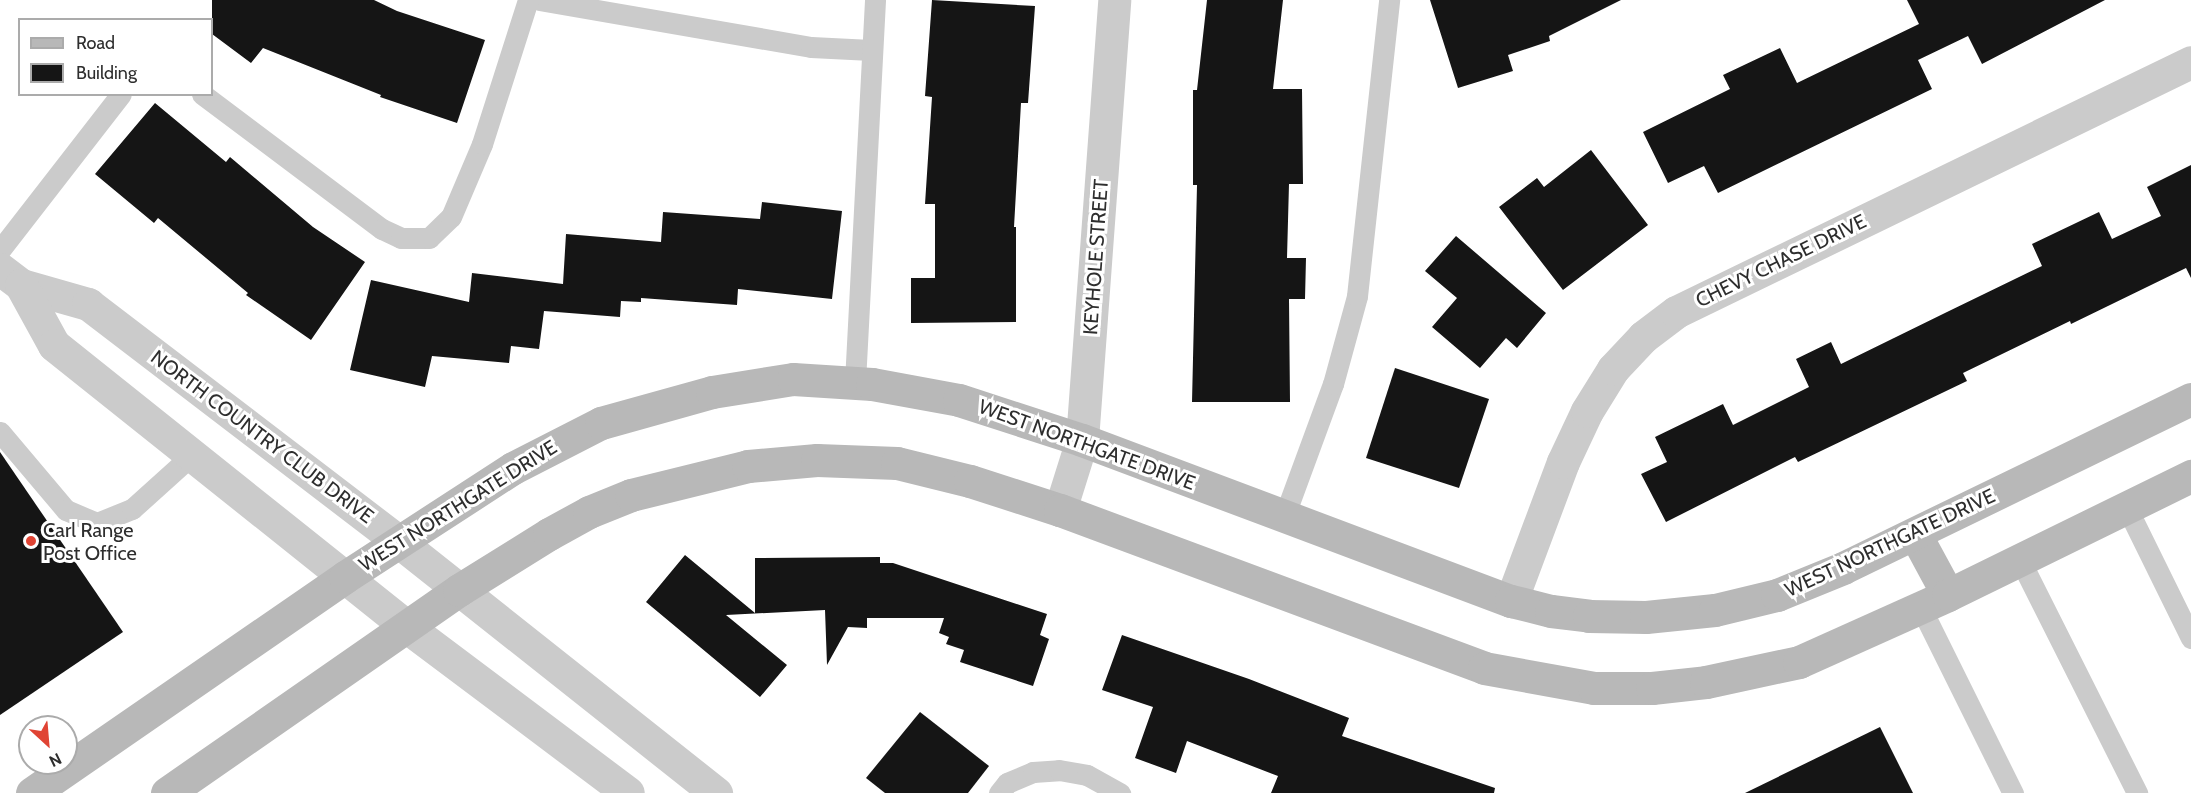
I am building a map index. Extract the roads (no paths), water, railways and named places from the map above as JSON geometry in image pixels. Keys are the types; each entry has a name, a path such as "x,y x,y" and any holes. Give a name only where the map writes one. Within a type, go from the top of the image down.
{"main road":[{"name":"WEST NORTHGATE DRIVE","path":"32,793 398,542 513,468 601,423 712,392 793,379 855,382 959,400 1082,440 1511,601 1551,611 1589,616 1646,617 1715,610 1777,595 1843,568 1915,534 2191,399"},
{"path":"167,793 459,590 589,512 631,495 748,466 817,460 897,463 970,481 1060,510 1484,668 1594,688 1652,688 1706,682 1799,662 1934,602 2191,477"},
{"path":"1915,534 1934,602"}],"street":[{"name":"KEYHOLE STREET","path":"1060,510 1082,440 1114,0"},
{"name":"CHEVY CHASE DRIVE","path":"1511,601 1563,462 1587,411 1613,369 1643,337 1676,312 2191,62"},
{"name":"NORTH COUNTRY CLUB DRIVE","path":"10,277 54,345 407,627 628,793"},
{"name":"NORTH COUNTRY CLUB DRIVE","path":"10,277 88,304 398,542 716,793"}],"lane":[{"path":"205,96 382,229 401,238 429,238 451,217 477,155 528,0"},
{"path":"539,0 811,46 871,50"},
{"path":"855,382 875,0"},
{"path":"1284,517 1333,384 1357,297 1389,0"},
{"path":"0,250 119,96"},
{"path":"0,432 66,510 97,523 132,509 192,455"},
{"path":"2127,508 2191,638"},
{"path":"2020,560 2137,793"},
{"path":"1934,602 2013,793"},
{"path":"999,793 1007,783 1033,772 1059,770 1088,775 1120,793"}],"place":[{"name":"Carl Range Post Office","path":"31,541"}]}
